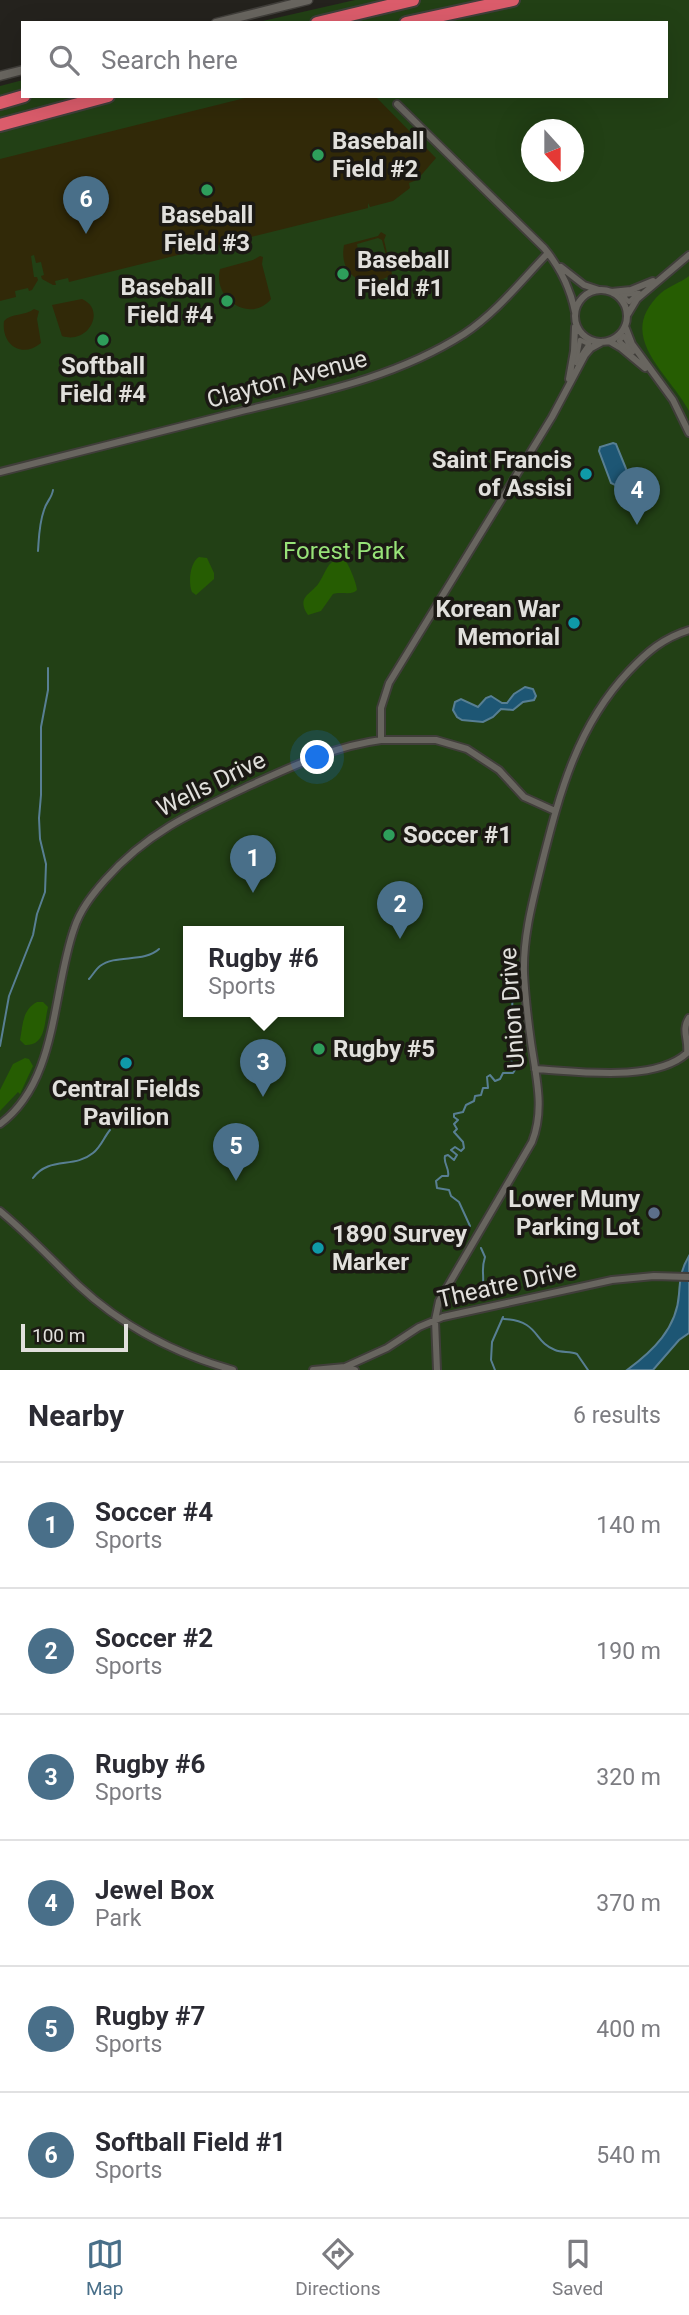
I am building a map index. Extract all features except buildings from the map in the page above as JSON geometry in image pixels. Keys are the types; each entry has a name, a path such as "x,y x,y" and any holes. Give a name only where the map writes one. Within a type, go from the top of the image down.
{"highway":[{"path":"325,21 413,0"},
{"path":"416,21 513,0"},
{"path":"0,103 21,97"},
{"path":"0,125 101,98"}],"street":[{"path":"224,21 308,0"},
{"path":"0,76 21,71"},
{"path":"397,104 557,264 578,281 611,292 631,290 661,277"},
{"name":"Clayton Avenue","path":"0,472 334,389 394,370 476,325 512,292 548,253"},
{"path":"381,740 381,708 389,683 552,417 588,351 621,332 636,299 689,255"},
{"path":"557,264 569,288 578,329 584,336 621,348 652,373"},
{"path":"568,384 575,342 575,315 582,299 601,290"},
{"path":"611,292 622,301 627,316"},
{"path":"625,326 632,344 673,400 689,433"},
{"path":"580,340 589,344 582,353 576,362 580,340"},
{"name":"Union Drive","path":"437,1370 435,1320 441,1298 536,1132 540,1110 525,992 526,940 555,811 582,737 606,698 655,646 669,637 689,630"},
{"name":"Wells Drive","path":"0,1124 22,1104 36,1079 77,919 87,902 119,865 162,829 238,791 331,752 381,740 436,740 467,749 499,770 524,797 555,811"},
{"path":"535,1069 626,1073 656,1067 687,1054 685,1026 689,1018"},
{"path":"0,1210 78,1285 116,1316 184,1353 233,1370"},
{"name":"Theatre Drive","path":"345,1367 387,1348 435,1320 612,1280 641,1276 689,1277"},
{"path":"313,1370 345,1367 355,1370"}],"green space":[{"name":"Forest Park","path":"355,0 689,0 689,1370 0,1370 0,86 21,81 21,98 668,98 668,21 263,21"},
{"path":"689,276 689,411 650,354 644,339 643,324 648,309 661,293"},
{"path":"199,557 207,558 214,579 196,595 192,592 190,578 194,563"},
{"path":"343,557 357,590 352,593 333,594 321,611 308,615 304,609 304,599 331,563"},
{"path":"37,1002 43,1002 48,1007 43,1032 37,1042 25,1045 20,1040 24,1018 28,1009"},
{"path":"25,1058 29,1059 33,1066 20,1094 18,1092 0,1111 0,1090 13,1064"}],"sand":[{"path":"245,98 377,98 436,158 417,180 409,183 410,188 393,201 370,207 368,203 368,208 69,282 68,278 55,281 56,285 53,285 42,279 41,276 44,275 41,262 36,263 34,255 31,256 34,277 38,280 32,290 29,291 28,288 15,291 16,297 0,301 0,159"},
{"path":"381,232 386,235 384,240 392,274 373,282 356,278 345,266 344,245 378,236","holes":["378,238 382,240 388,263 364,271 361,268 357,244"]},
{"path":"263,257 262,264 271,299 263,306 253,309 235,305 222,290 220,269"},
{"path":"82,299 93,311 91,325 80,336 62,336 52,305"},
{"path":"34,309 39,311 37,319 41,343 27,350 14,347 6,337 4,321"}],"water":[{"path":"616,444 629,476 627,480 615,485 611,483 599,451 600,447"},
{"path":"525,687 533,689 536,696 534,700 523,702 513,710 501,709 483,722 462,720 453,710 455,702 461,699 478,707 491,696 507,703"},
{"path":"689,1256 689,1333 679,1340 653,1370 627,1370 654,1347 669,1328 677,1306 681,1274"}],"waterway":[{"path":"38,551 42,515 53,490"},
{"path":"0,1046 9,996 33,935 45,892 46,864 40,839 39,818 41,727 48,690 48,668"},
{"path":"89,979 107,962 146,956 159,949"},
{"path":"470,1226 459,1202 451,1196 449,1190 437,1188 436,1181 442,1176 448,1176 445,1156 448,1155 454,1160 457,1155 451,1150 455,1147 461,1151 464,1148 463,1142 454,1132 457,1129 454,1124 458,1120 454,1114 463,1112 466,1105 474,1101 475,1096 481,1095 483,1088 488,1088 487,1077 490,1075 495,1081 500,1079 503,1073 513,1073 515,1070 510,1057 513,988"},
{"path":"33,1178 46,1167 86,1158 98,1148 110,1130"},
{"path":"481,1248 485,1257 483,1284 491,1286 498,1294"},
{"path":"495,1370 491,1360 492,1342 503,1317"},
{"path":"504,1319 524,1324 555,1350 577,1354 588,1370"}],"place":[{"name":"Baseball Field #2","path":"318,155"},
{"name":"Baseball Field #3","path":"207,190"},
{"name":"Softball Field #1","path":"86,234"},
{"name":"Baseball Field #1","path":"343,274"},
{"name":"Baseball Field #4","path":"227,301"},
{"name":"Softball Field #4","path":"103,340"},
{"name":"Saint Francis of Assisi","path":"586,474"},
{"name":"Jewel Box","path":"637,525"},
{"name":"Korean War Memorial","path":"574,623"},
{"name":"Soccer #1","path":"389,835"},
{"name":"Soccer #4","path":"253,893"},
{"name":"Soccer #2","path":"400,939"},
{"name":"Rugby #5","path":"319,1049"},
{"name":"Central Fields Pavilion","path":"126,1063"},
{"name":"Rugby #6","path":"263,1097"},
{"name":"Rugby #7","path":"236,1181"},
{"name":"Lower Muny Parking Lot","path":"654,1213"},
{"name":"1890 Survey Marker","path":"318,1248"}]}
